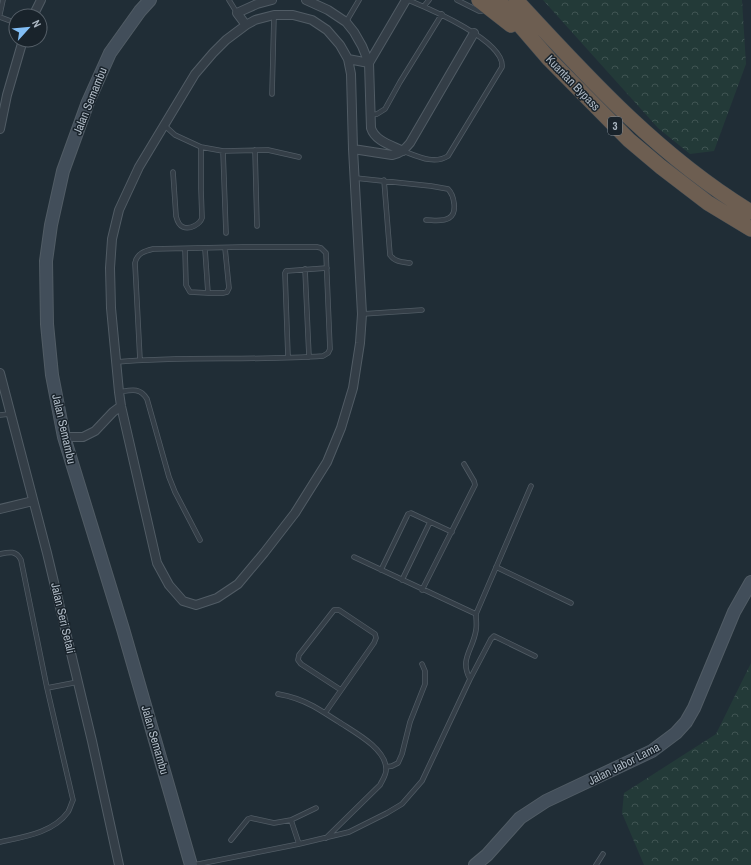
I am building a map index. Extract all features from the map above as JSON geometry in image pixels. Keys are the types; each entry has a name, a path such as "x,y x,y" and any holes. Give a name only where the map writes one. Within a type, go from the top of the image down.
{"highway":[{"name":"Kuantan Bypass","path":"516,0 564,53 627,115 679,161 706,182 751,212"},
{"path":"528,0 602,90"},
{"name":"Kuantan Bypass","path":"489,2 643,152 708,203 751,229"}],"main road":[{"name":"Jalan Semambu","path":"150,0 140,11 110,53 88,102 63,171 51,225 46,261 47,324 52,375 64,437 193,865"},
{"name":"Jalan Jabor Lama","path":"475,865 487,855 520,818 533,809 546,801 652,751 676,733 686,722 694,708 734,612 751,582"}],"street":[{"path":"246,25 237,13 257,4 272,0"},
{"path":"306,0 328,10 346,22 354,32 369,63 371,128 373,134 378,139 403,151"},
{"path":"369,63 407,0"},
{"path":"274,15 293,15 312,20 327,30 340,45 348,59 351,74 353,149 362,314 360,343 353,388 341,428 328,462 295,513 238,584 217,598 196,605 183,601 169,585 157,563 119,392 111,308 110,268 112,239 119,210 139,167 163,125 195,74 226,40 246,25 255,20 274,15"},
{"path":"353,149 392,155 403,151 410,143 474,33"},
{"path":"0,128 4,94 20,48"},
{"path":"348,59 369,63"},
{"name":"Jalan Seri Setali","path":"0,373 47,553 119,865"},
{"path":"64,437 83,437 95,431 113,412 121,406"},
{"path":"0,509 33,501"}],"lane":[{"path":"0,14 3,0"},
{"path":"229,0 237,13"},
{"path":"346,22 359,0"},
{"path":"403,151 428,159 438,160 444,159 448,156 499,73 503,62 501,57 489,44 474,33 442,14 407,0"},
{"path":"424,6 429,0"},
{"path":"457,0 479,11 482,11 489,2"},
{"path":"371,115 377,114 385,109 442,14"},
{"path":"272,94 274,15"},
{"path":"163,125 175,134 201,147 223,151 268,150 299,158"},
{"path":"173,172 176,216 178,222 182,226 188,227 196,225 202,218 201,147"},
{"path":"255,150 257,226"},
{"path":"223,151 226,233"},
{"path":"355,178 384,180 448,189 453,197 454,212 452,215 445,220 426,220"},
{"path":"384,180 390,255 397,261 410,263"},
{"path":"116,362 140,360 324,356 330,349 326,253 321,248 317,247 185,249 146,251 139,254 136,258 137,322 140,360"},
{"path":"185,249 186,285 190,292 223,293 227,292 229,288 225,248"},
{"path":"205,249 208,293"},
{"path":"288,357 284,274 286,271 327,268"},
{"path":"306,269 309,357"},
{"path":"362,314 422,310"},
{"path":"119,392 134,389 144,394 147,399 169,477 175,492 200,540"},
{"path":"0,415 10,414"},
{"path":"422,590 474,485 474,481 464,464"},
{"path":"470,679 465,665 476,630 476,614 531,486"},
{"path":"381,570 408,514 411,513 452,532"},
{"path":"402,580 430,522"},
{"path":"0,554 13,552 21,560 47,688 73,800 68,812 57,823 35,834 0,842"},
{"path":"354,557 476,614"},
{"path":"496,566 571,603"},
{"path":"325,713 341,690 376,638 375,634 339,610 334,610 299,655 298,660 301,664 341,690"},
{"path":"193,865 299,844 349,832 387,814 402,804 422,781 470,679 491,639 494,636 535,656"},
{"path":"386,767 398,763 402,754 410,722 425,684 425,671 422,664"},
{"path":"47,688 78,682"},
{"path":"278,694 299,699 325,713 368,741 384,759 386,774 380,784 326,838"},
{"path":"231,840 248,819 251,818 274,823 291,820 316,808"},
{"path":"291,820 299,844"},
{"path":"596,865 603,854"}],"green space":[{"path":"543,0 742,0 746,64 714,151 690,154 658,128"},
{"path":"751,663 751,865 644,865 622,813 624,793 716,734"}]}
